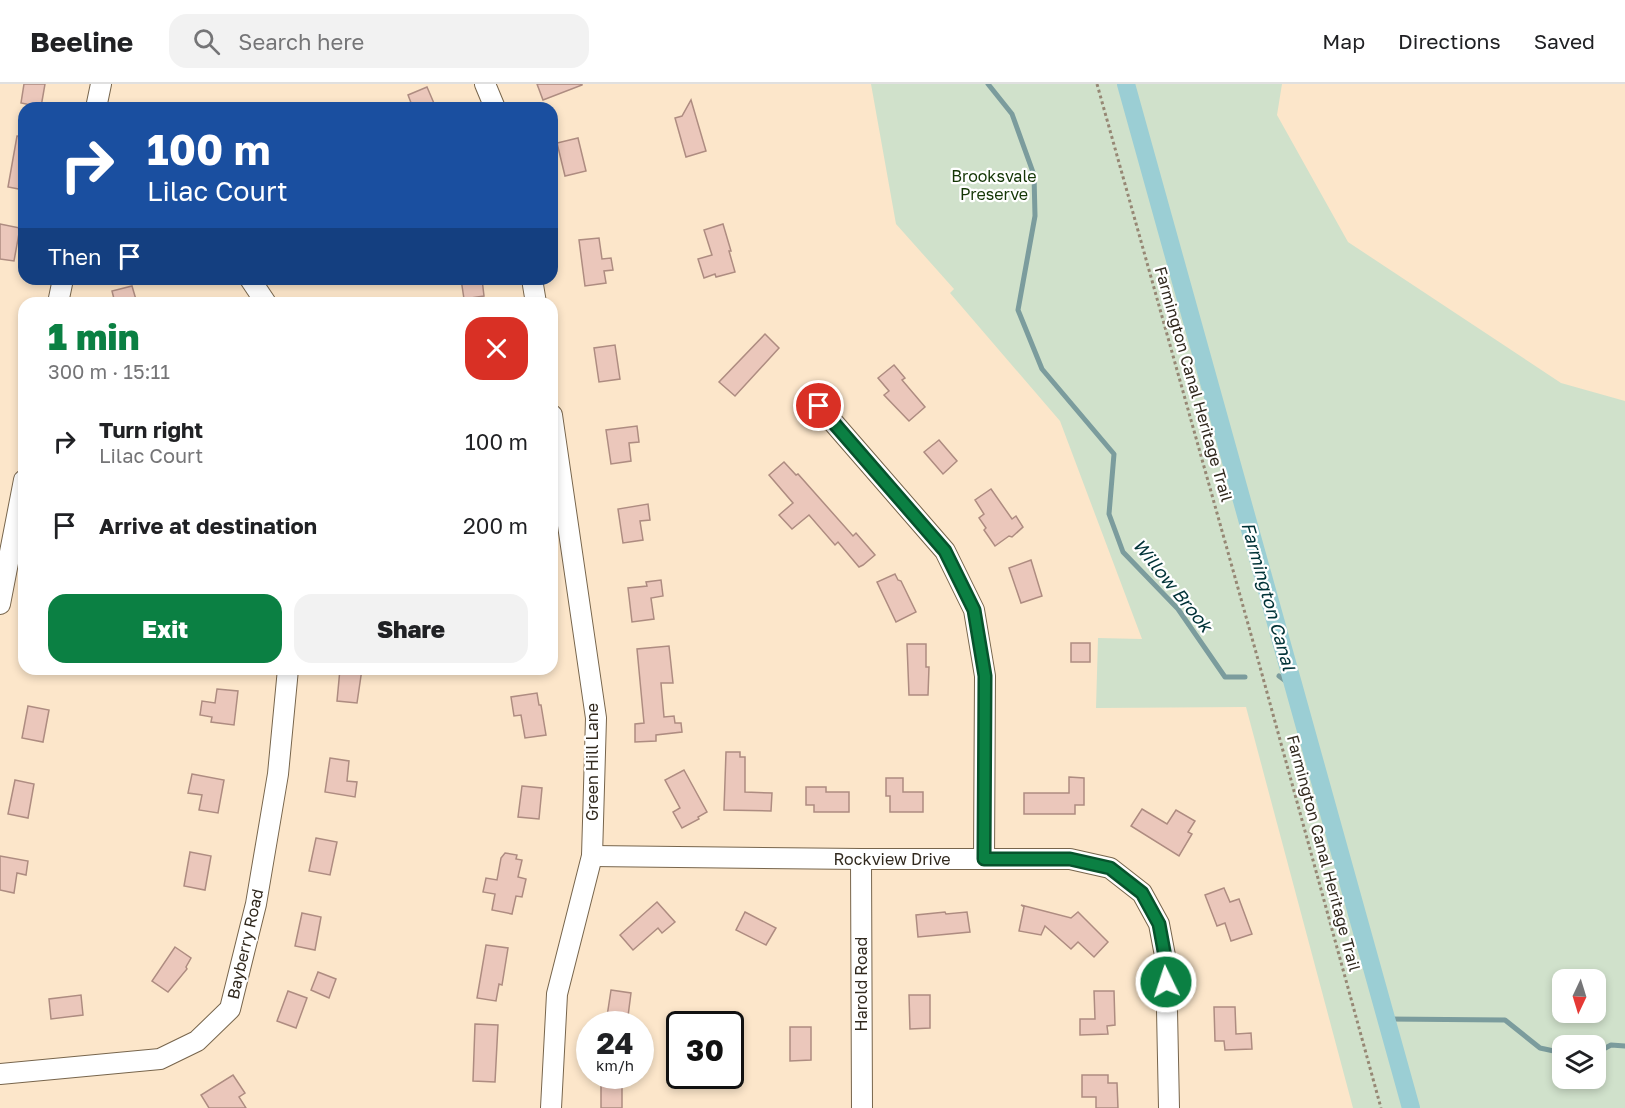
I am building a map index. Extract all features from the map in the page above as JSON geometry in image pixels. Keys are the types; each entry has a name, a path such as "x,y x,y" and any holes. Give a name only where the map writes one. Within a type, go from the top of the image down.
{"street":[{"path":"97,102 101,84"},
{"path":"485,84 492,102"},
{"path":"819,406 945,551 974,610 985,676 984,859"},
{"name":"Green Hill Lane","path":"551,1108 557,994 592,856 596,718 558,456"},
{"path":"0,604 18,511"},
{"name":"Bayberry Road","path":"0,1074 160,1059 197,1041 230,1009 256,904 276,785 287,675"},
{"name":"Rockview Drive","path":"592,856 1070,859 1110,868 1142,893 1159,924 1166,962 1168,1108"},
{"name":"Harold Road","path":"861,859 862,1108"}],"path":[{"name":"Farmington Canal Heritage Trail","path":"1097,84 1381,1108"}],"green space":[{"name":"Brooksvale Preserve","path":"871,84 1282,84 1277,115 1348,242 1561,383 1625,401 1625,1108 1353,1108 1246,707 1096,708 1098,638 1142,639 1060,421 950,293 954,289 896,224"}],"building":[{"path":"24,84 45,84 42,102 21,102"},
{"path":"537,84 582,84 582,85 543,100"},
{"path":"427,87 433,102 411,102 408,95"},
{"path":"691,100 706,151 686,157 675,118 682,116"},
{"path":"17,136 18,136 18,189 8,187"},
{"path":"578,138 586,171 565,176 558,143"},
{"path":"0,224 18,228 14,261 0,259"},
{"path":"723,224 735,272 716,277 715,274 704,278 698,259 712,255 704,230"},
{"path":"599,238 602,259 611,258 613,270 604,271 606,283 585,286 579,240"},
{"path":"462,285 483,285 484,296 464,297"},
{"path":"132,286 135,297 114,297 112,291"},
{"path":"765,334 779,348 735,396 719,382"},
{"path":"615,345 620,379 599,382 594,348"},
{"path":"894,365 905,378 902,380 925,407 909,421 884,395 889,391 878,378"},
{"path":"637,426 639,442 629,443 631,461 611,464 606,430"},
{"path":"939,440 957,461 943,474 924,452"},
{"path":"784,462 796,475 798,474 853,536 856,533 875,555 859,567 838,542 835,545 809,515 792,529 779,515 793,503 769,475"},
{"path":"991,489 1012,519 1016,516 1023,527 1012,537 1009,536 995,546 984,530 986,528 979,518 984,514 975,500"},
{"path":"648,504 650,520 640,521 643,540 623,543 618,509"},
{"path":"1031,560 1042,596 1021,603 1009,568"},
{"path":"895,574 901,581 916,612 896,622 877,582"},
{"path":"661,580 663,596 651,598 654,619 632,622 628,588 647,586 646,582"},
{"path":"1071,643 1090,643 1090,662 1071,662"},
{"path":"907,644 926,644 926,667 929,667 928,695 909,695"},
{"path":"669,646 673,683 661,683 664,717 674,716 675,723 681,723 682,732 656,735 656,741 635,742 635,724 644,723 637,649"},
{"path":"339,675 361,675 357,703 337,701"},
{"path":"217,689 238,691 234,725 211,722 212,717 200,715 202,701 215,703"},
{"path":"537,693 546,735 525,738 521,715 514,716 511,697"},
{"path":"28,706 49,710 43,742 22,738"},
{"path":"726,752 740,752 740,757 745,757 745,792 772,793 771,811 724,810"},
{"path":"330,758 349,761 347,781 357,782 355,797 325,792"},
{"path":"684,770 707,812 682,828 673,812 680,808 665,780"},
{"path":"192,774 224,780 218,813 199,810 202,795 188,793"},
{"path":"1069,777 1084,778 1084,805 1075,805 1075,814 1024,814 1024,793 1069,793"},
{"path":"886,778 903,778 903,792 923,792 923,812 890,812 890,796 886,796"},
{"path":"15,780 34,784 28,818 8,814"},
{"path":"522,786 542,788 539,819 518,817"},
{"path":"806,787 826,787 826,792 849,792 849,812 814,812 814,805 806,805"},
{"path":"1142,809 1167,824 1176,810 1195,821 1188,832 1192,834 1179,856 1131,826"},
{"path":"316,838 337,842 330,875 309,871"},
{"path":"190,852 211,856 205,890 184,886"},
{"path":"505,853 517,855 516,859 522,860 518,877 526,879 522,897 516,896 512,914 492,910 495,894 483,892 486,878 497,880 501,858"},
{"path":"0,856 28,861 26,875 17,873 14,893 0,890"},
{"path":"1224,888 1230,902 1239,899 1252,934 1231,941 1225,923 1217,926 1205,895"},
{"path":"657,902 675,922 662,933 658,928 633,950 620,935"},
{"path":"1021,905 1071,918 1078,912 1108,942 1094,957 1078,942 1071,949 1045,926 1041,935 1019,931 1024,907"},
{"path":"745,912 776,928 766,945 736,930"},
{"path":"945,912 946,914 967,912 970,932 918,937 916,915"},
{"path":"302,913 321,917 315,950 295,946"},
{"path":"486,945 508,948 502,985 499,984 496,1001 477,998"},
{"path":"175,947 191,958 187,969 168,992 152,981"},
{"path":"318,972 336,979 329,998 311,990"},
{"path":"611,990 631,993 629,1011 608,1011"},
{"path":"288,991 307,998 296,1028 277,1021"},
{"path":"1094,991 1114,991 1115,1025 1107,1026 1108,1034 1080,1035 1080,1019 1095,1019"},
{"path":"81,995 83,1015 51,1019 49,999"},
{"path":"909,995 930,995 930,1028 910,1029"},
{"path":"1214,1007 1235,1007 1236,1034 1251,1033 1252,1049 1225,1050 1224,1041 1215,1041"},
{"path":"475,1024 498,1025 495,1082 473,1081"},
{"path":"790,1027 811,1027 811,1060 790,1061"},
{"path":"233,1075 245,1093 239,1097 246,1108 209,1108 201,1095"},
{"path":"1082,1075 1108,1075 1108,1083 1117,1083 1118,1108 1096,1108 1096,1097 1082,1097"},
{"path":"601,1089 622,1089 622,1108 601,1108"}],"waterway":[{"name":"Willow Brook","path":"988,84 1012,114 1034,175 1035,216 1018,310 1042,369 1114,454 1109,514 1123,552 1178,609 1225,677 1245,677"},
{"name":"Farmington Canal","path":"1126,84 1411,1108"},
{"path":"1279,676 1295,688"},
{"path":"1387,1019 1505,1020 1540,1048 1552,1051"},
{"path":"1606,1048 1611,1045 1625,1046"}],"route":[{"path":"819,406 945,551 974,610 985,676 984,859 1070,859 1110,868 1142,893 1159,924 1166,962 1166,982"}]}
